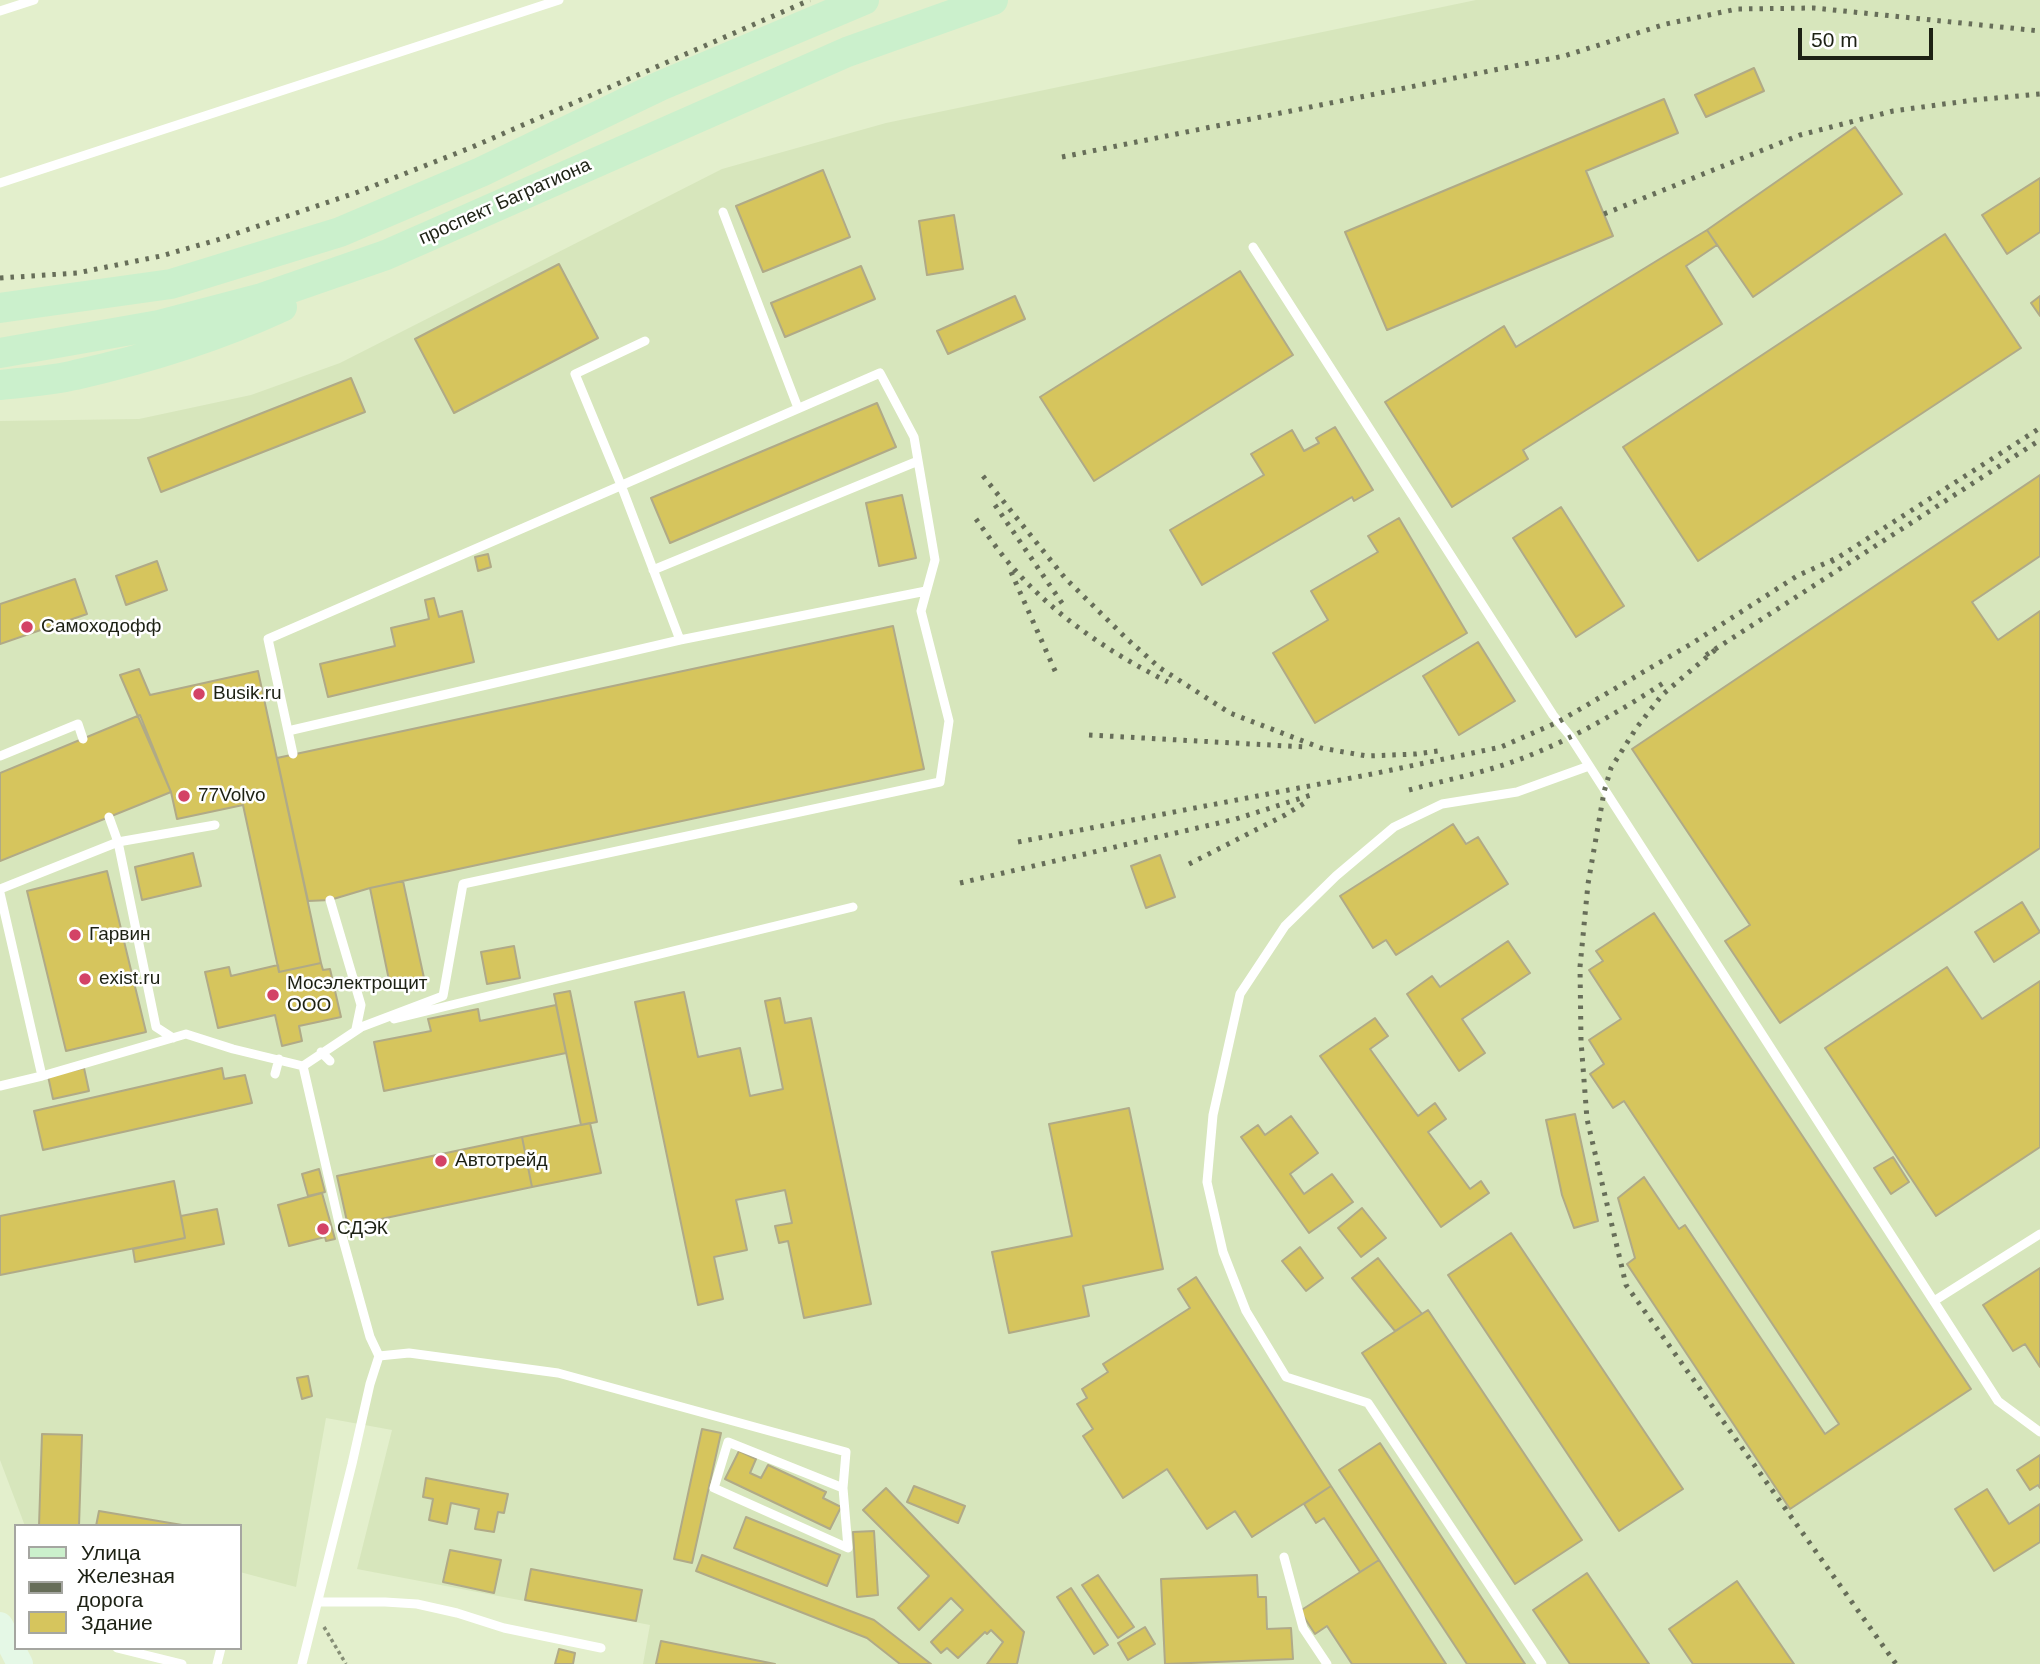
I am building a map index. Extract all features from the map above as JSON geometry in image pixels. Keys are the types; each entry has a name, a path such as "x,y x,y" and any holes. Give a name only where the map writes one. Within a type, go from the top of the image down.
{"main road":[{"name":"проспект Багратиона","path":"0,307 171,284 341,232 481,172 660,86 864,0"},
{"name":"проспект Багратиона","path":"0,353 159,325 262,298 386,255 847,52 993,0"},
{"path":"0,385 73,376 170,351 234,329 386,255"}],"street":[{"path":"0,1625 20,1664"}],"lane":[{"path":"0,11 34,0"},
{"path":"0,183 559,0"},
{"path":"723,212 798,408"},
{"path":"1253,247 1998,1401 2040,1432"},
{"path":"645,341 575,374 680,640"},
{"path":"293,754 268,639 880,373 914,437 935,560 921,611 948,721 940,782 463,884 443,996 356,1029 303,1066"},
{"path":"653,570 918,461"},
{"path":"288,732 680,640 926,591"},
{"path":"0,756 78,724 83,739"},
{"path":"1542,1664 1368,1403 1286,1377 1246,1311 1223,1252 1207,1182 1213,1115 1240,994 1285,926 1336,876 1394,827 1441,804 1517,792 1588,766"},
{"path":"109,817 118,842 156,1027 173,1038"},
{"path":"42,1076 0,891 118,842 215,825"},
{"path":"330,900 361,1005 356,1029"},
{"path":"356,1029 853,906"},
{"path":"0,1086 186,1034 303,1066"},
{"path":"321,1052 330,1061"},
{"path":"275,1074 279,1059"},
{"path":"302,1664 379,1356 370,1338 342,1236 303,1066"},
{"path":"1934,1301 2040,1234"},
{"path":"379,1356 409,1353 558,1373 846,1452 843,1488 848,1548 714,1488 728,1442 843,1488"},
{"path":"1284,1557 1303,1628 1327,1664"},
{"path":"318,1602 417,1604 504,1628 601,1648"},
{"path":"125,1650 183,1664"}],"path":[{"path":"323,1625 346,1664"}],"shaded area":[{"path":"1476,0 2040,0 2040,1664 643,1664 650,1625 357,1569 392,1430 326,1418 296,1587 242,1573 242,1524 24,1524 0,1460 0,421 139,419 251,395 340,363 722,169 886,123"}],"building":[{"path":"1754,68 1764,91 1706,117 1695,95"},
{"path":"1664,99 1678,133 1586,171 1613,236 1387,330 1345,232"},
{"path":"1855,127 1902,194 1753,297 1707,230"},
{"path":"823,170 850,237 763,272 736,206"},
{"path":"2040,178 2040,232 2007,254 1982,215"},
{"path":"954,215 963,269 927,275 919,221"},
{"path":"1707,230 1717,245 1686,266 1722,324 1523,450 1528,459 1452,507 1385,402 1504,326 1516,347"},
{"path":"1945,234 2021,348 1698,561 1623,447"},
{"path":"559,264 598,338 454,413 415,339"},
{"path":"861,266 875,299 785,337 771,303"},
{"path":"1240,271 1293,355 1094,481 1040,397"},
{"path":"1015,296 1025,319 948,354 937,331"},
{"path":"2040,296 2040,316 2031,303"},
{"path":"351,378 365,412 161,492 148,458"},
{"path":"877,403 896,447 670,543 651,498"},
{"path":"1335,427 1373,490 1354,501 1352,497 1202,585 1170,530 1264,475 1251,454 1292,430 1304,451 1319,443 1316,438"},
{"path":"2040,475 2040,556 1972,602 1998,640 2040,611 2040,848 1780,1023 1725,941 1750,925 1632,749"},
{"path":"902,495 916,558 879,566 866,503"},
{"path":"1561,507 1624,606 1576,637 1513,538"},
{"path":"1399,518 1467,633 1315,723 1273,653 1328,620 1311,591 1378,552 1368,536"},
{"path":"488,554 491,567 478,571 475,557"},
{"path":"157,561 167,590 126,605 116,576"},
{"path":"75,579 87,614 0,644 0,604"},
{"path":"434,598 439,617 462,611 474,662 328,697 320,664 395,646 391,628 429,619 425,600"},
{"path":"893,626 924,769 370,888 330,900 308,901 277,758"},
{"path":"1478,642 1515,701 1459,735 1423,676"},
{"path":"139,669 150,695 258,671 321,963 279,972 243,805 177,819 171,792 120,675"},
{"path":"140,715 171,792 0,861 0,773"},
{"path":"1453,824 1466,844 1478,837 1508,884 1396,955 1386,940 1373,948 1340,896"},
{"path":"193,853 201,886 142,900 135,867"},
{"path":"1160,855 1175,897 1146,908 1131,866"},
{"path":"107,871 146,1032 66,1051 27,891"},
{"path":"403,881 424,978 390,985 370,888"},
{"path":"2022,902 2040,932 1994,962 1975,932"},
{"path":"1654,913 1971,1389 1790,1509 1627,1264 1635,1258 1618,1198 1644,1177 1679,1229 1685,1225 1825,1434 1839,1424 1624,1101 1613,1108 1590,1074 1604,1064 1589,1040 1621,1019 1589,970 1603,961 1596,951"},
{"path":"1508,941 1530,973 1462,1019 1485,1053 1459,1071 1407,994 1432,976 1440,987"},
{"path":"514,946 520,978 487,984 481,952"},
{"name":"Мосэлектрощит ООО","path":"321,963 323,970 330,969 341,1017 299,1026 302,1041 282,1046 275,1015 218,1028 205,972 229,967 231,976 278,965 279,972"},
{"path":"1947,967 1982,1019 2040,981 2040,1147 1936,1216 1825,1048"},
{"path":"570,991 597,1122 581,1125 554,994"},
{"path":"684,992 698,1057 740,1048 750,1096 783,1089 765,1001 780,998 785,1023 811,1018 871,1304 804,1318 788,1241 779,1243 775,1226 792,1223 785,1190 736,1200 747,1250 714,1257 723,1299 698,1305 635,1002"},
{"path":"556,1005 566,1053 384,1091 374,1042 431,1031 428,1019 478,1009 480,1021"},
{"path":"1375,1018 1388,1036 1370,1049 1418,1116 1435,1103 1446,1119 1428,1132 1470,1189 1481,1181 1489,1193 1441,1227 1320,1056"},
{"path":"84,1068 89,1091 53,1099 48,1076"},
{"path":"222,1068 224,1079 245,1075 252,1103 43,1150 34,1111"},
{"path":"1129,1108 1163,1269 1083,1286 1089,1316 1009,1333 992,1252 1072,1236 1049,1124"},
{"path":"1575,1114 1598,1221 1574,1228 1562,1195 1546,1120"},
{"path":"1291,1116 1318,1153 1290,1174 1304,1194 1332,1174 1353,1202 1309,1233 1241,1137 1258,1125 1265,1135"},
{"path":"590,1123 601,1173 532,1187 522,1137"},
{"path":"522,1137 532,1187 348,1226 337,1176"},
{"path":"1893,1157 1909,1182 1891,1194 1874,1168"},
{"path":"319,1169 325,1192 308,1196 302,1174"},
{"path":"174,1181 185,1238 0,1275 0,1216"},
{"path":"322,1193 335,1239 326,1241 325,1237 289,1246 278,1205"},
{"path":"1362,1208 1386,1238 1361,1257 1338,1228"},
{"path":"217,1209 224,1244 135,1262 133,1249 185,1238 181,1216"},
{"path":"1511,1233 1683,1489 1619,1531 1448,1275"},
{"path":"1300,1247 1323,1278 1306,1291 1282,1261"},
{"path":"1378,1258 1422,1314 1395,1331 1352,1278"},
{"path":"2040,1268 2040,1367 2025,1344 2013,1351 1983,1305"},
{"path":"1196,1277 1331,1486 1252,1537 1235,1511 1207,1529 1167,1469 1123,1498 1083,1436 1093,1429 1077,1404 1087,1398 1082,1389 1108,1372 1103,1364 1190,1308 1178,1289"},
{"path":"1428,1310 1582,1540 1515,1584 1362,1353"},
{"path":"308,1376 312,1396 302,1399 297,1378"},
{"path":"702,1429 721,1433 692,1563 674,1559"},
{"path":"42,1434 82,1435 79,1524 39,1524"},
{"path":"1380,1443 1525,1664 1467,1664 1339,1470"},
{"path":"739,1451 756,1459 750,1473 761,1478 768,1465 826,1492 823,1498 841,1507 830,1529 725,1479"},
{"path":"2040,1455 2040,1488 2038,1485 2030,1490 2017,1470"},
{"path":"426,1478 508,1494 504,1513 498,1512 494,1532 475,1529 479,1509 451,1503 447,1524 429,1520 433,1499 423,1497"},
{"path":"914,1486 965,1506 958,1523 907,1502"},
{"path":"1331,1486 1379,1560 1360,1572 1324,1518 1316,1523 1304,1504"},
{"path":"886,1488 1024,1632 1017,1664 987,1664 1003,1642 991,1630 987,1634 985,1632 958,1658 947,1648 941,1653 931,1642 963,1610 951,1598 919,1630 898,1608 929,1576 863,1510"},
{"path":"1987,1489 2009,1524 2040,1504 2040,1542 1994,1571 1955,1509"},
{"path":"99,1511 176,1524 96,1524"},
{"path":"746,1517 840,1555 827,1586 734,1548"},
{"path":"874,1531 878,1595 857,1597 853,1532"},
{"path":"450,1550 501,1560 494,1593 443,1582"},
{"path":"702,1555 874,1620 931,1664 900,1664 867,1638 696,1571"},
{"path":"1379,1560 1446,1664 1352,1664 1327,1626 1315,1634 1300,1611"},
{"path":"531,1569 642,1590 636,1621 525,1600"},
{"path":"1587,1573 1649,1664 1570,1664 1533,1610"},
{"path":"1098,1575 1134,1627 1118,1638 1082,1585"},
{"path":"1257,1575 1258,1597 1266,1597 1267,1629 1291,1628 1293,1659 1165,1664 1161,1579"},
{"path":"1737,1581 1794,1664 1693,1664 1669,1629"},
{"path":"1071,1588 1108,1645 1094,1654 1057,1597"},
{"path":"1145,1627 1155,1644 1128,1660 1118,1643"},
{"path":"661,1641 775,1664 656,1664"},
{"path":"559,1649 575,1653 573,1664 555,1664"}],"railway":[{"path":"0,278 77,273 161,256 358,192 470,148 810,0"},
{"path":"1062,157 1564,56 1666,24 1737,9 1814,8 2040,31"},
{"path":"1604,214 1800,135 1893,111 2040,94"},
{"path":"1831,562 2040,428"},
{"path":"1706,655 2040,440"},
{"path":"983,476 1065,578 1127,639 1160,668 1230,713 1321,748 1367,756 1438,751"},
{"path":"995,505 1066,609"},
{"path":"976,519 1025,581 1062,615 1103,645 1168,682"},
{"path":"1018,842 1501,747 1558,722 1691,644 1797,576 1839,557"},
{"path":"1011,572 1056,673"},
{"path":"1715,650 1662,695 1637,727 1611,768 1604,792 1588,884 1580,967 1581,1041 1587,1119 1626,1285 1896,1664"},
{"path":"1409,790 1497,767 1541,751 1607,718 1668,680"},
{"path":"1089,735 1306,747"},
{"path":"960,883 1236,819 1311,795"},
{"path":"1189,864 1308,801"}],"place":[{"name":"Самоходофф","path":"27,627"},
{"name":"Busik.ru","path":"199,694"},
{"name":"77Volvo","path":"184,796"},
{"name":"Гарвин","path":"75,935"},
{"name":"exist.ru","path":"85,979"},
{"name":"Мосэлектрощит ООО","path":"273,995"},
{"name":"Автотрейд","path":"441,1161"},
{"name":"СДЭК","path":"323,1229"}]}
